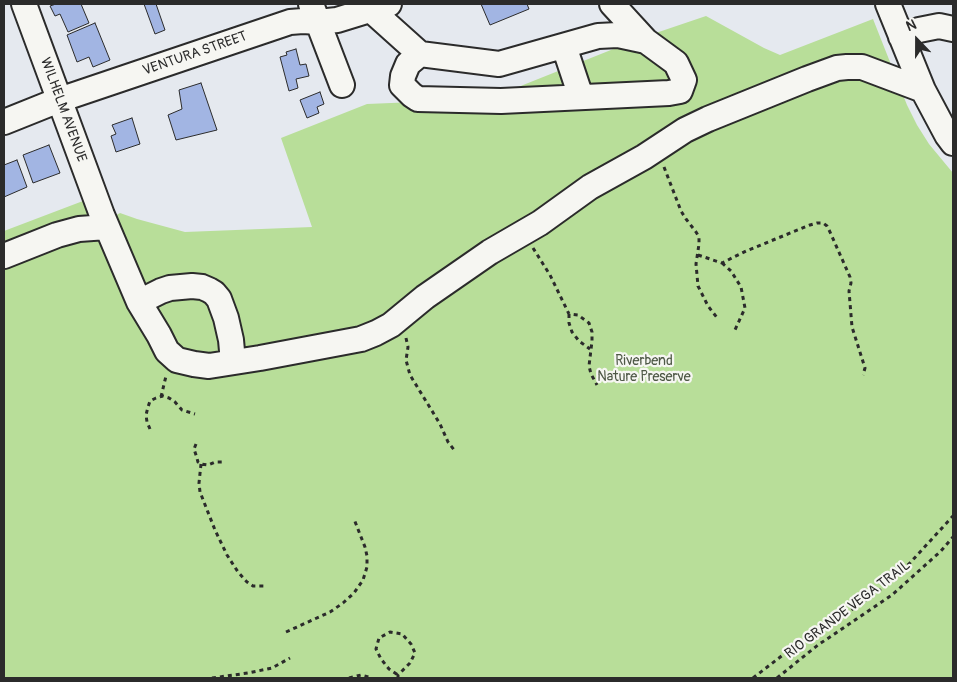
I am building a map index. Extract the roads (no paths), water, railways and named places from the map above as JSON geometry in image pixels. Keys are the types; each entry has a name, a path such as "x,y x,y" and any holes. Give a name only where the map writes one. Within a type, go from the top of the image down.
{"street":[{"name":"WILHELM AVENUE","path":"24,4 105,221 139,302 167,351 177,360 210,366 361,339 376,333 398,320 425,297 490,252 554,214 590,187 693,126 748,102 837,68 847,67 862,67 923,90"},
{"path":"420,54 408,64 403,76 402,85 418,99 501,101 680,91 684,80 676,63 646,41 612,4"},
{"path":"888,4 923,90 947,135 953,142"},
{"name":"VENTURA STREET","path":"4,122 59,100 290,22 303,21 315,13 337,20 380,7"},
{"path":"380,7 420,54 498,64 598,36 618,35 646,41"},
{"path":"315,13 342,85"},
{"path":"901,37 919,30 939,26 953,29"},
{"path":"564,46 581,98"},
{"path":"672,92 693,126"},
{"path":"4,256 105,221"},
{"path":"139,302 170,288 202,287 214,293 219,299 226,318 233,362"}],"park label":[{"name":"Riverbend Nature Preserve","path":"644,370"}]}
